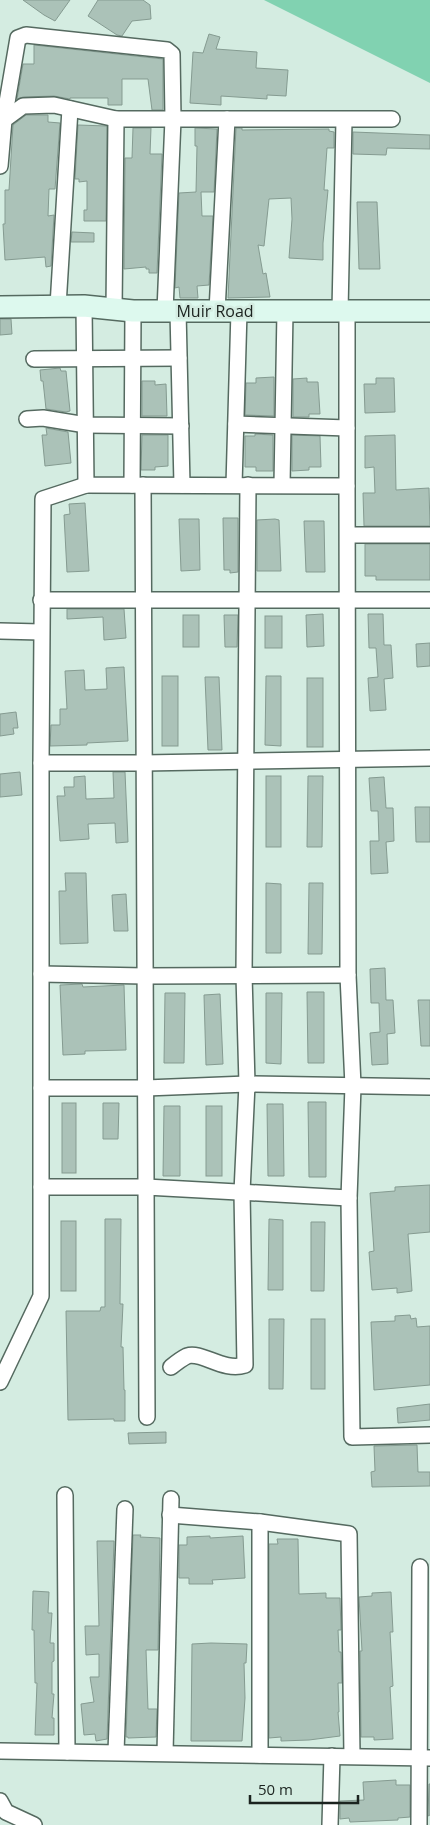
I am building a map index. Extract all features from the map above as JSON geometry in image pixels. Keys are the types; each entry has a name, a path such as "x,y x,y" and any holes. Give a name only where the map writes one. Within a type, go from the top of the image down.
{"main road":[{"name":"Muir Road","path":"0,307 84,306 124,310 172,311 430,311"}],"street":[{"path":"0,166 2,120 18,38 26,36 167,50 172,54 172,311 179,358 182,485"},
{"path":"2,120 23,106 54,105 116,118 392,120"},
{"path":"58,306 70,109"},
{"path":"116,118 124,310 133,359 132,425 143,600 147,1417"},
{"path":"217,311 227,119"},
{"path":"344,120 344,311 348,535 348,976 353,1086 349,1198 352,1437 430,1435"},
{"path":"84,306 86,485"},
{"path":"171,1367 181,1360 194,1355 225,1366 244,1365 242,1192 247,1084 244,975 248,600 236,424 239,311"},
{"path":"282,486 286,311"},
{"path":"34,359 179,358"},
{"path":"27,419 43,418 86,425 181,426"},
{"path":"236,424 347,428"},
{"path":"0,1382 41,1296 41,600 43,499 86,485 347,486"},
{"path":"348,535 430,535"},
{"path":"41,600 430,600"},
{"path":"0,631 41,632"},
{"path":"41,763 430,758"},
{"path":"41,974 348,976"},
{"path":"41,1088 146,1088 247,1084 430,1087"},
{"path":"41,1187 146,1187 349,1198"},
{"path":"66,1495 67,1752"},
{"path":"165,1753 171,1499"},
{"path":"116,1752 125,1509"},
{"path":"170,1515 260,1522 350,1534 352,1756"},
{"path":"260,1522 260,1755"},
{"path":"420,1567 425,1757 420,1825"},
{"path":"0,1751 425,1757"},
{"path":"330,1825 332,1756"},
{"path":"0,1801 6,1812 34,1825"}],"green space":[{"path":"264,0 430,0 430,83"}],"building":[{"path":"23,0 70,0 55,21"},
{"path":"98,0 143,0 150,5 151,19 132,21 122,36 117,35 88,16"},
{"path":"209,34 220,37 216,49 257,52 256,68 288,70 286,96 267,95 267,99 221,96 221,105 190,103 193,52 203,53"},
{"path":"34,45 163,59 163,110 152,110 148,79 122,79 122,105 108,105 108,98 70,99 54,96 23,97 17,99 23,64 34,64"},
{"path":"26,115 48,115 48,122 60,123 55,189 49,189 48,216 54,215 51,266 46,267 45,257 5,260 3,224 5,224 5,190 9,190 13,125"},
{"path":"78,125 107,126 106,221 84,221 84,210 87,210 87,181 79,182 79,179 75,179"},
{"path":"133,128 151,128 150,154 162,154 157,273 149,273 149,269 146,269 146,267 124,269 125,158 132,158"},
{"path":"195,128 217,129 214,192 201,192 202,216 213,216 209,285 197,286 198,298 180,298 179,287 175,288 179,193 196,192 197,146 195,146"},
{"path":"236,128 242,128 242,130 329,129 329,131 334,132 334,148 327,148 324,190 328,190 323,260 289,258 292,219 291,198 269,199 264,246 258,245 263,274 266,273 270,297 228,298"},
{"path":"353,132 430,135 430,149 387,148 386,155 353,154"},
{"path":"357,202 377,202 380,269 359,269"},
{"path":"72,232 94,233 94,242 71,242"},
{"path":"0,319 11,319 12,334 0,335"},
{"path":"60,368 61,371 66,371 70,411 66,412 46,409 43,381 41,381 40,370"},
{"path":"274,377 274,416 245,415 246,383 256,383 256,378"},
{"path":"307,378 307,382 318,382 320,414 309,414 309,417 293,417 293,379"},
{"path":"376,378 394,378 395,412 365,413 364,384 376,384"},
{"path":"142,381 155,381 155,385 166,384 167,416 142,416"},
{"path":"46,428 68,432 71,463 45,466 42,435 47,435"},
{"path":"255,434 273,435 273,471 256,471 256,467 245,467 245,436 255,436"},
{"path":"142,435 168,435 168,466 155,467 155,470 141,470"},
{"path":"292,435 320,436 321,467 309,467 309,470 292,471"},
{"path":"395,435 396,490 429,488 430,526 364,526 363,493 375,493 374,467 365,468 365,436"},
{"path":"85,503 89,571 67,572 64,515 70,514 69,504"},
{"path":"223,518 238,518 238,572 230,573 230,570 224,570"},
{"path":"179,519 199,519 200,570 181,571"},
{"path":"257,520 279,520 281,571 257,571"},
{"path":"304,521 324,521 325,572 306,572"},
{"path":"365,544 430,544 430,580 376,580 376,576 365,576"},
{"path":"67,609 124,609 126,638 104,640 103,617 67,619"},
{"path":"323,614 324,646 307,647 306,615"},
{"path":"368,614 383,614 384,645 391,645 393,678 384,679 386,710 370,711 368,678 378,677 376,648 369,648"},
{"path":"183,615 199,615 199,647 183,647"},
{"path":"224,615 238,615 237,647 225,647"},
{"path":"265,616 282,616 282,648 265,648"},
{"path":"430,643 430,666 417,667 416,644"},
{"path":"124,667 128,741 50,746 51,725 60,725 60,709 67,709 65,671 84,670 85,690 107,689 106,668"},
{"path":"162,676 178,676 178,746 162,746"},
{"path":"266,676 281,676 281,746 265,745"},
{"path":"205,677 219,677 222,750 208,750"},
{"path":"307,678 323,678 323,747 307,747"},
{"path":"16,712 18,728 13,728 14,734 0,736 0,714"},
{"path":"20,772 22,795 0,797 0,774"},
{"path":"113,772 125,772 128,842 116,843 115,823 88,824 89,839 60,841 57,796 65,796 64,787 74,787 74,777 85,776 86,799 114,798"},
{"path":"266,776 281,776 281,847 266,847"},
{"path":"308,776 323,776 322,847 307,847"},
{"path":"384,777 386,808 393,808 394,841 386,842 388,873 371,874 370,841 379,841 378,811 371,811 369,778"},
{"path":"415,807 430,807 430,842 416,842"},
{"path":"65,873 86,873 88,943 60,944 59,891 66,891"},
{"path":"266,883 281,884 281,953 266,953"},
{"path":"309,883 323,883 322,954 308,954"},
{"path":"126,894 128,931 114,931 112,895"},
{"path":"385,968 386,1000 393,1000 395,1033 387,1034 388,1064 372,1065 370,1033 380,1032 379,1003 371,1003 370,969"},
{"path":"82,984 83,987 124,985 126,1050 85,1051 85,1054 63,1055 60,985"},
{"path":"307,992 324,992 324,1063 308,1063"},
{"path":"165,993 185,993 184,1063 164,1063"},
{"path":"266,993 282,993 281,1064 266,1063"},
{"path":"220,994 223,1064 206,1065 204,995"},
{"path":"418,1000 430,1000 430,1046 421,1046"},
{"path":"308,1102 326,1102 326,1177 309,1177"},
{"path":"62,1103 76,1103 76,1173 62,1173"},
{"path":"103,1103 119,1103 118,1139 103,1139"},
{"path":"267,1104 283,1104 284,1176 268,1176"},
{"path":"164,1106 180,1106 180,1176 163,1176"},
{"path":"206,1106 222,1106 222,1176 206,1176"},
{"path":"430,1185 430,1232 408,1234 412,1291 397,1293 397,1288 372,1290 369,1252 374,1251 370,1193 395,1191 395,1187"},
{"path":"105,1219 121,1219 120,1304 123,1304 121,1347 123,1347 125,1421 114,1421 114,1419 68,1420 66,1311 100,1311 101,1307 105,1307"},
{"path":"269,1219 283,1220 283,1290 268,1290"},
{"path":"61,1221 76,1221 76,1291 61,1291"},
{"path":"311,1222 325,1222 324,1291 311,1291"},
{"path":"410,1315 411,1319 416,1318 417,1327 430,1326 430,1385 374,1390 371,1322 395,1321 395,1316"},
{"path":"269,1319 284,1319 283,1389 269,1389"},
{"path":"311,1319 325,1319 325,1389 311,1389"},
{"path":"430,1404 430,1420 398,1423 397,1408"},
{"path":"166,1432 166,1443 129,1444 128,1433"},
{"path":"417,1445 418,1472 430,1472 430,1486 372,1487 371,1472 375,1471 374,1446"},
{"path":"133,1535 160,1538 158,1650 146,1650 148,1709 157,1709 156,1737 126,1737"},
{"path":"210,1536 210,1538 243,1536 245,1578 212,1580 213,1584 189,1584 189,1578 179,1578 179,1545 187,1545 187,1537"},
{"path":"277,1539 298,1539 299,1594 326,1593 326,1598 340,1598 341,1630 338,1630 342,1683 338,1683 338,1712 340,1736 281,1741 281,1737 269,1738 269,1544 278,1544"},
{"path":"97,1541 114,1541 107,1739 96,1741 95,1734 84,1735 81,1704 94,1702 90,1677 99,1677 99,1654 86,1655 85,1626 99,1626"},
{"path":"33,1591 49,1592 48,1613 52,1613 50,1643 54,1643 52,1718 54,1718 54,1735 35,1735 37,1683 35,1683 34,1630 32,1630"},
{"path":"391,1592 393,1632 390,1632 393,1686 390,1687 393,1739 374,1740 374,1737 361,1737 360,1651 362,1651 359,1597 372,1596 372,1593"},
{"path":"192,1644 247,1644 246,1663 244,1663 245,1698 242,1741 191,1741"},
{"path":"396,1780 396,1785 410,1785 410,1817 398,1818 398,1820 350,1822 349,1818 340,1819 340,1801 364,1800 363,1782"},
{"path":"429,1784 430,1815 428,1816"}]}
